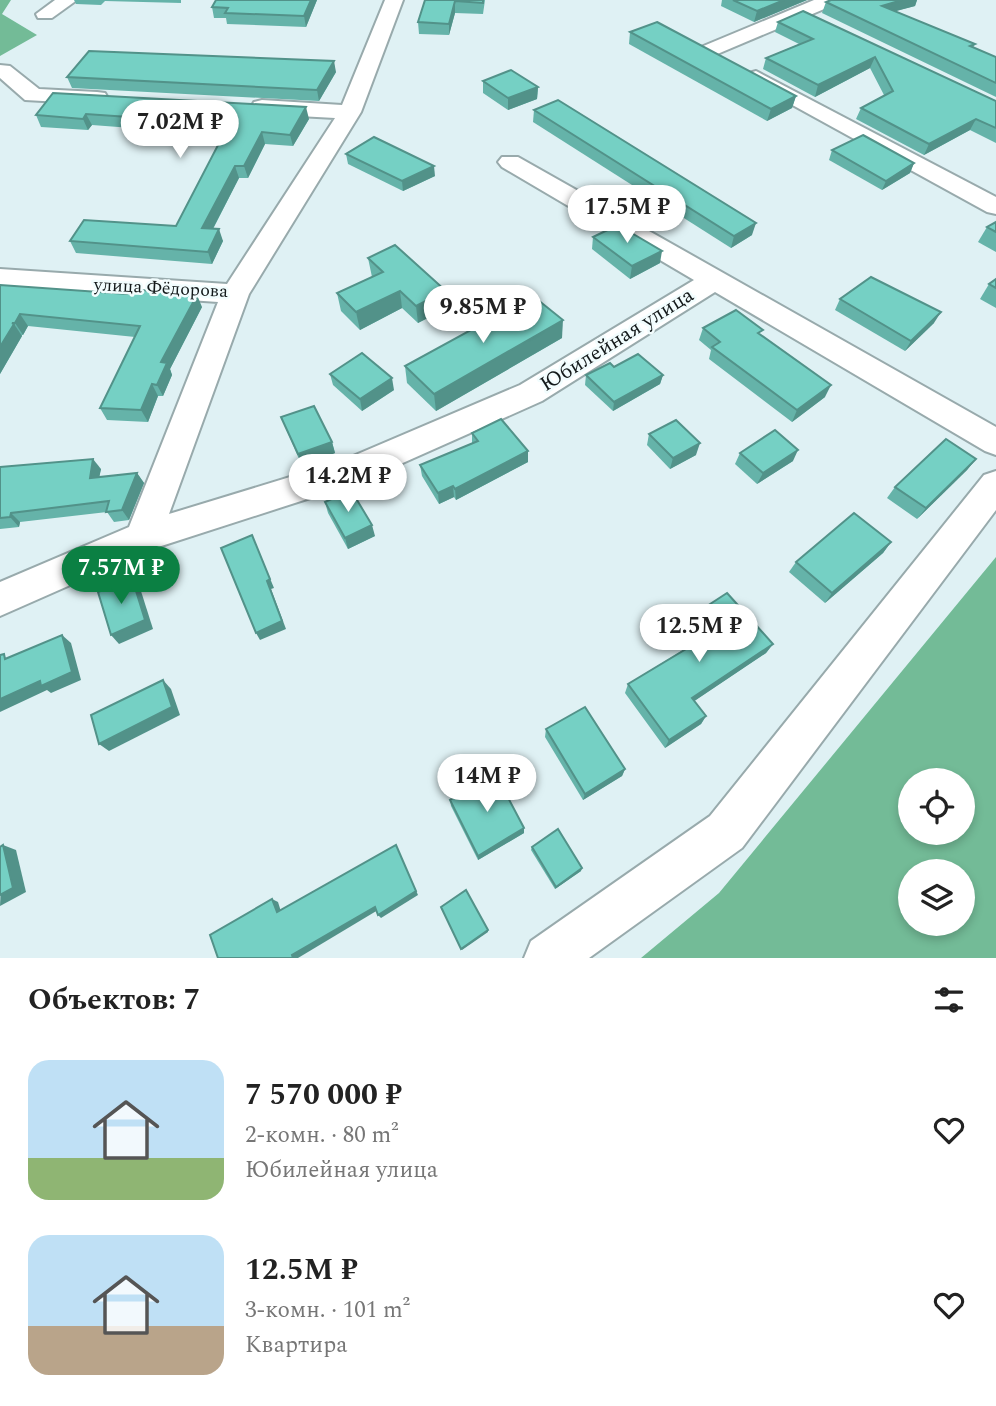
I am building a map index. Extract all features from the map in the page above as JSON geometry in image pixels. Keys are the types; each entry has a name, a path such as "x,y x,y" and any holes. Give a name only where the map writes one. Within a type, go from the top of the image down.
{"street":[{"path":"44,14 68,0"},
{"name":"улица Фёдорова","path":"0,278 235,294 350,112 394,0"},
{"path":"830,0 708,51 996,207"},
{"path":"801,13 825,25"},
{"path":"3,70 33,95 116,99"},
{"path":"240,106 350,112"},
{"path":"510,162 713,281"},
{"name":"Юбилейная улица","path":"0,600 143,537 348,473 531,393 713,281 996,442"},
{"path":"143,537 235,294"},
{"path":"548,958 726,832 996,485"}],"green space":[{"path":"0,0 11,0 2,14 37,35 0,56"},
{"path":"996,557 996,958 641,958 719,893"}],"building":[{"path":"216,0 311,0 304,16 225,13 228,8 212,7"},
{"path":"425,0 483,0 483,3 455,1 449,24 418,22"},
{"path":"733,0 784,0 757,11"},
{"path":"902,0 882,6 975,44 970,46 996,57 996,83 826,2"},
{"path":"803,11 996,101 996,128 976,119 929,144 861,108 893,91 875,57 818,85 766,58 813,39 778,22"},
{"path":"657,22 796,96 771,109 630,32"},
{"path":"89,51 334,61 317,90 67,77"},
{"path":"511,70 538,87 508,98 483,81"},
{"path":"53,93 306,107 290,135 262,132 244,166 235,166 202,228 219,229 208,252 70,241 84,220 176,226 229,124 86,114 83,119 36,115"},
{"path":"558,100 756,223 734,236 534,110"},
{"path":"863,135 914,163 886,181 832,150"},
{"path":"374,137 434,166 402,181 346,154"},
{"path":"996,222 996,232 987,227"},
{"path":"618,225 662,251 632,266 593,237"},
{"path":"395,245 446,291 416,306 400,291 356,312 337,293 383,272 368,258"},
{"path":"871,277 941,312 911,341 840,299"},
{"path":"996,279 996,288 989,284"},
{"path":"0,285 127,294 130,289 197,295 161,362 167,363 157,385 152,384 141,410 100,408 140,326 20,314 15,323 12,323 14,324 0,347"},
{"path":"533,296 563,320 434,394 405,366"},
{"path":"736,310 763,330 758,333 831,385 797,410 712,347 720,342 703,328"},
{"path":"362,353 392,378 360,399 330,374"},
{"path":"638,354 663,375 614,402 586,375 610,363 614,367"},
{"path":"314,406 332,442 298,454 281,417"},
{"path":"501,419 528,451 455,489 453,486 438,493 420,465 478,441 472,433"},
{"path":"676,420 700,443 673,458 649,434"},
{"path":"775,430 798,450 763,473 740,453"},
{"path":"946,439 976,459 926,508 895,487"},
{"path":"93,459 90,478 137,473 122,510 106,512 109,501 11,513 10,517 0,518 0,467"},
{"path":"351,490 372,525 345,538 325,502"},
{"path":"854,513 891,542 832,593 796,562"},
{"path":"252,535 270,579 267,581 282,621 256,633 221,548"},
{"path":"132,578 145,620 111,635 98,592"},
{"path":"727,593 773,644 692,698 706,716 669,740 628,684 691,646 675,627"},
{"path":"62,635 72,672 41,686 40,681 0,699 0,655 4,654 5,659"},
{"path":"163,680 172,707 99,744 91,715"},
{"path":"585,707 625,769 585,794 546,729"},
{"path":"495,773 524,828 478,856 450,800"},
{"path":"558,829 582,868 556,887 532,847"},
{"path":"3,845 13,888 0,895 0,847"},
{"path":"396,845 416,891 378,915 375,907 292,955 293,958 218,958 210,935 272,899 277,912"},
{"path":"466,890 488,930 461,949 441,907"}]}
